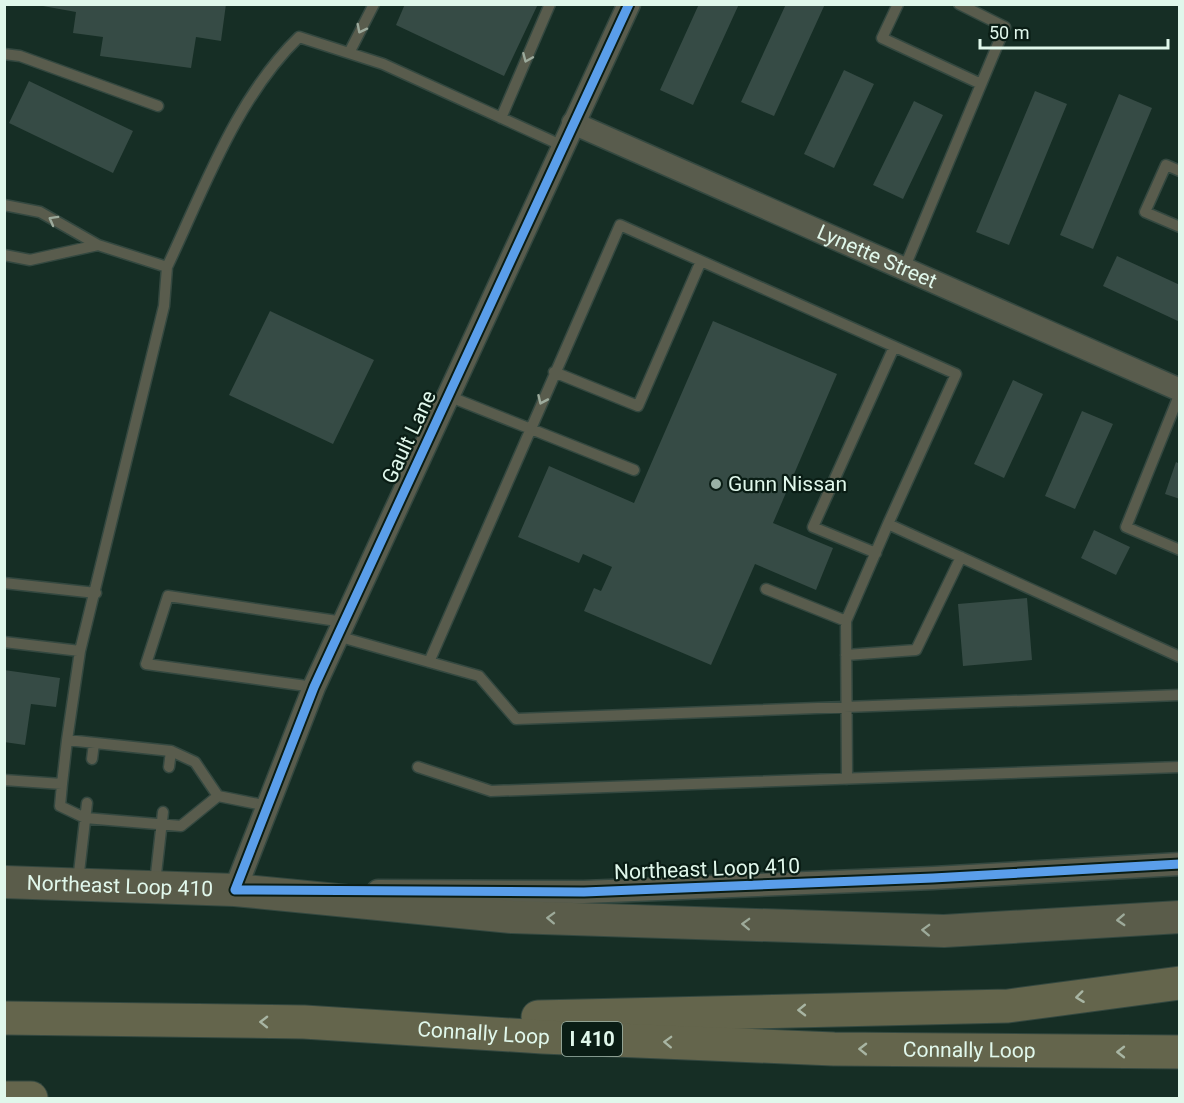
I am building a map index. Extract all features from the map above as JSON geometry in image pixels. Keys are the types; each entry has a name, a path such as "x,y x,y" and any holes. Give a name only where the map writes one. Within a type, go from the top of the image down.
{"highway":[{"path":"304,1022 1008,1006 1179,983"},
{"name":"Connally Loop","path":"4,1018 304,1022 543,1037 834,1049 1179,1052"},
{"path":"4,1098 31,1098"}],"main road":[{"name":"Northeast Loop 410","path":"4,882 235,890 512,917 944,931 1179,917"}],"street":[{"name":"Gault Lane","path":"235,890 314,687 629,4"},
{"name":"Lynette Street","path":"573,123 1179,391"},
{"name":"Northeast Loop 410","path":"235,890 584,892 933,878 1179,864"}],"lane":[{"path":"349,53 374,4"},
{"path":"501,118 550,4"},
{"path":"898,4 882,38 981,84"},
{"path":"904,269 1005,27 959,4"},
{"path":"218,796 181,826 85,818 60,806 80,651 96,593 164,306 167,267 229,136 276,59 299,37 383,64 562,146"},
{"path":"4,54 20,56 158,106"},
{"path":"1179,171 1166,165 1145,212 1179,227"},
{"path":"4,205 40,212 98,245 167,267"},
{"path":"429,662 620,225 956,375 846,621 847,779"},
{"path":"4,255 30,260 98,245"},
{"path":"554,372 638,406 701,261"},
{"path":"876,553 813,527 894,347"},
{"path":"1179,391 1126,527 1179,550"},
{"path":"448,396 634,470"},
{"path":"888,524 1179,657"},
{"path":"846,655 916,650 961,557"},
{"path":"4,583 96,593"},
{"path":"766,589 846,621"},
{"path":"314,687 146,664 168,596 341,629 429,662 479,676 516,719 1179,695"},
{"path":"4,642 80,651"},
{"path":"67,740 171,751 195,762 218,796 268,806"},
{"path":"92,759 94,743"},
{"path":"169,767 171,751"},
{"path":"418,767 490,791 1179,767"},
{"path":"4,780 62,784"},
{"path":"78,884 87,803"},
{"path":"155,887 163,812"}],"building":[{"path":"32,4 226,4 221,41 196,37 191,68 100,56 103,37 73,33 76,12"},
{"path":"405,4 538,4 504,76 396,25"},
{"path":"699,4 739,4 693,105 660,90"},
{"path":"786,4 825,4 774,116 741,102"},
{"path":"844,70 874,84 834,168 804,154"},
{"path":"29,81 133,131 113,173 9,123"},
{"path":"1035,91 1067,104 1009,245 976,232"},
{"path":"1119,94 1152,108 1093,249 1060,235"},
{"path":"914,101 943,115 903,199 873,185"},
{"path":"1117,256 1180,285 1180,322 1103,286"},
{"path":"270,311 374,360 333,444 229,395"},
{"name":"Gunn Nissan","path":"713,321 837,374 773,523 833,548 816,590 755,564 711,665 584,611 594,588 601,591 612,567 583,554 579,563 518,537 549,466 634,503"},
{"path":"1013,380 1043,394 1004,478 974,464"},
{"path":"1082,411 1113,424 1075,509 1045,496"},
{"path":"1176,462 1180,464 1180,499 1165,494"},
{"path":"1094,530 1130,547 1116,575 1081,558"},
{"path":"1027,598 1032,660 963,666 958,604"},
{"path":"4,670 60,678 56,707 31,704 25,745 4,742"}],"cycle path":[{"path":"629,4 314,687 235,890 584,892 933,878 1180,864"}],"place":[{"name":"Gunn Nissan","path":"716,484"}]}
